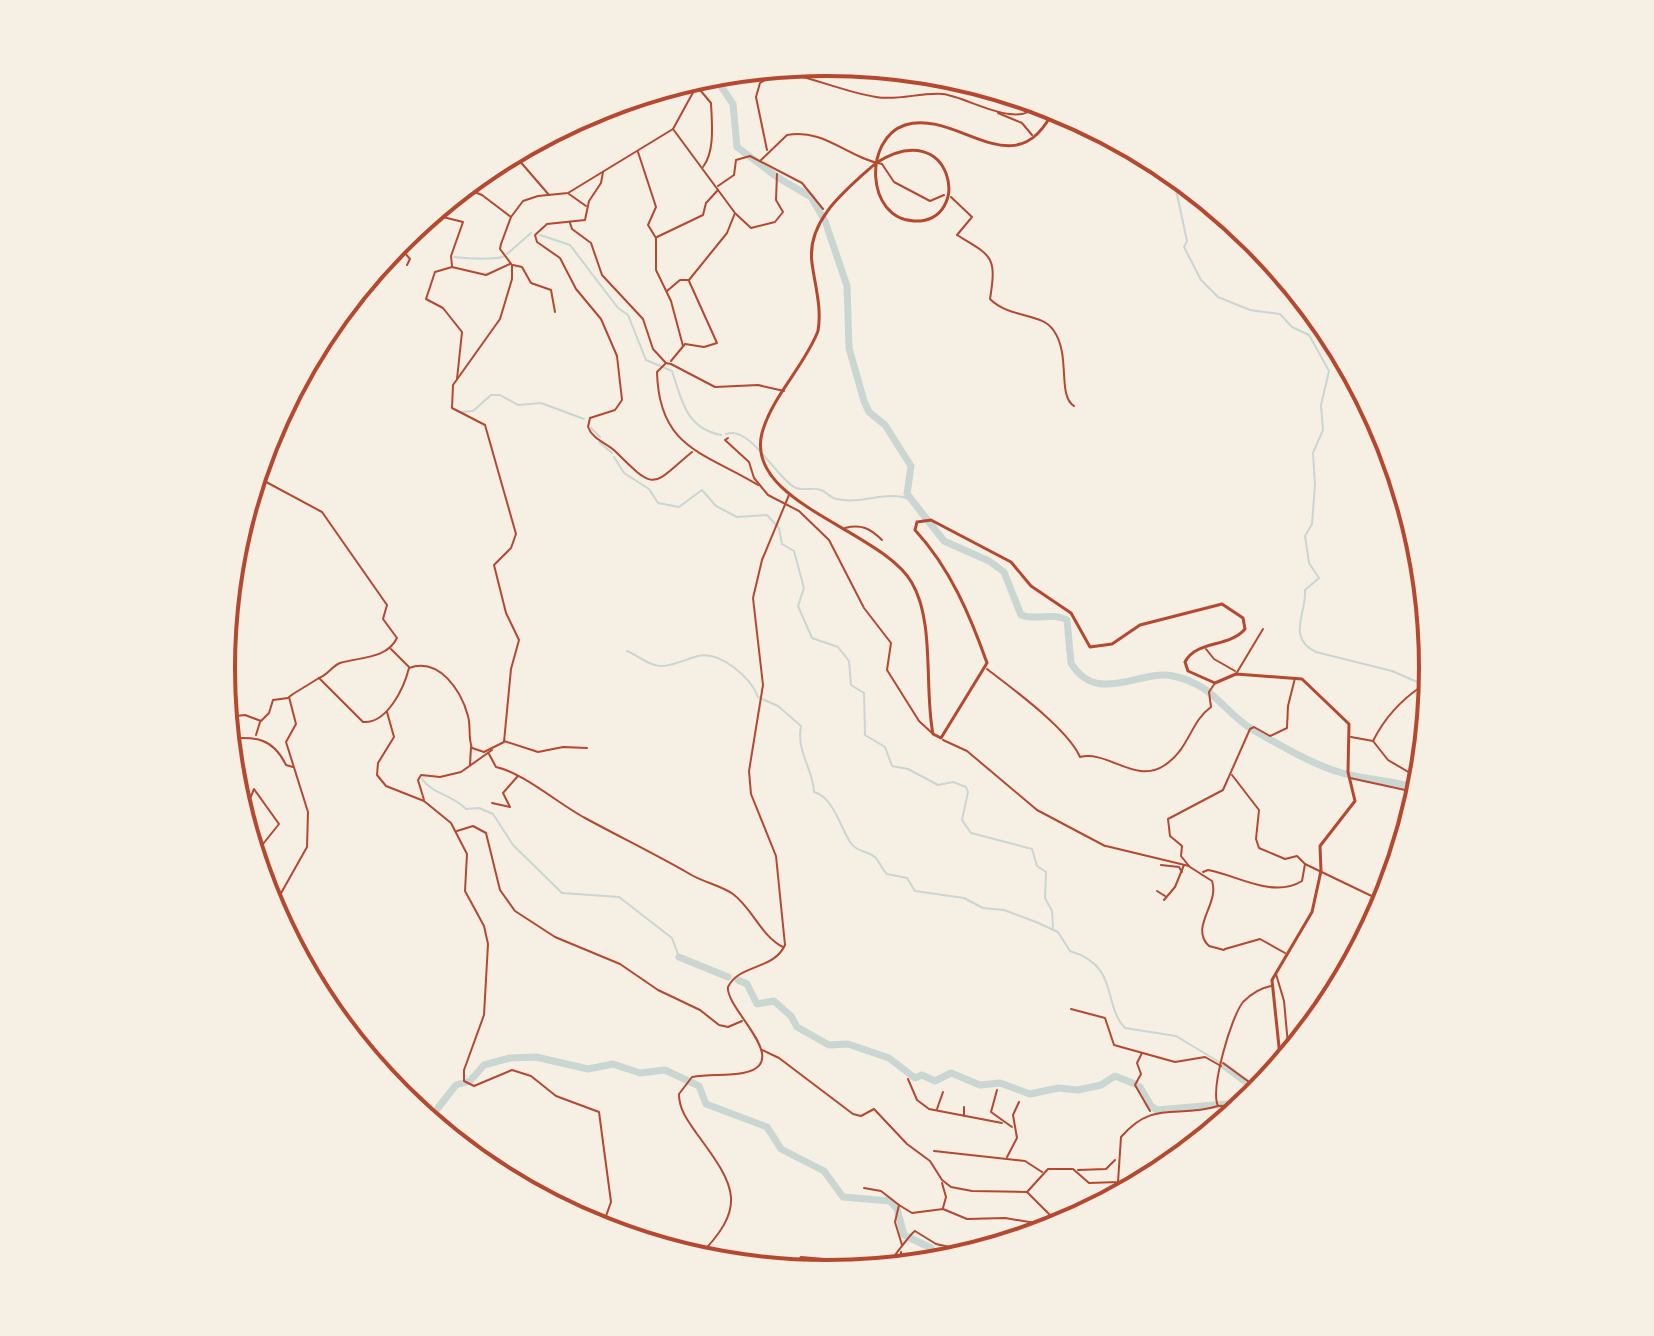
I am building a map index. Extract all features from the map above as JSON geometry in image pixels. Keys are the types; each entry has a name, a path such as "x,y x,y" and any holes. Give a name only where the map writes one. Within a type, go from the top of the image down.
{"main road":[{"path":"1048,119 1033,137 1013,145 992,145 932,125 913,124 896,129 885,141 876,164 876,183 890,212 913,221 936,213 944,204 950,187 946,170 928,152 907,150 876,163 826,210 811,244 820,316 818,331 761,439 760,453 766,471 789,495 894,560 915,588 924,621 926,701 933,734 941,738 972,686 987,669 966,604 930,545 915,530 917,522 925,520 1011,562 1031,586 1071,613 1090,647 1112,644 1140,625 1173,619 1217,603 1243,618 1243,633 1189,654 1186,667 1215,683 1236,673 1302,679 1349,724 1350,778 1355,801 1320,846 1321,869 1312,912 1286,954 1272,986 1279,1049"}],"street":[{"path":"803,77 878,97 940,94 994,110 1022,123 1033,137"},
{"path":"767,79 760,83 756,97 767,151"},
{"path":"700,90 711,106 712,153 702,168"},
{"path":"457,379 500,319 512,279 511,264 500,249 511,217 523,201 568,193 673,129 693,91"},
{"path":"994,110 1029,111"},
{"path":"673,129 734,213 751,228 775,222 783,212 776,202 774,179 777,173"},
{"path":"760,161 787,135 796,133 831,139 859,157 882,164 894,182 930,201 944,195"},
{"path":"637,151 656,207 648,225 656,238 655,263 667,291 683,346"},
{"path":"656,238 703,215 706,203 718,188 733,177 736,160 750,156 777,173 802,183 826,210"},
{"path":"521,162 550,195"},
{"path":"603,172 587,207 585,220 541,226 535,238 560,258 576,289 601,319 617,356 624,391 615,410 590,418 589,432 618,454 631,470 648,479 667,476 692,452"},
{"path":"475,192 511,217"},
{"path":"568,193 587,207"},
{"path":"951,197 972,217 957,235 984,250 994,265 990,299 1006,313 1025,315 1049,324 1054,331 1065,353 1063,382 1068,401 1074,406"},
{"path":"689,280 727,233 734,213"},
{"path":"444,217 463,222 451,256 452,267"},
{"path":"570,223 572,229 591,243 602,275 643,319 653,349 666,363 715,387 758,385 784,391"},
{"path":"405,253 410,259 407,265"},
{"path":"424,801 418,780 421,775 440,777 471,766 504,741 511,669 519,640 518,632 506,613 494,565 511,548 516,534 485,425 458,413 451,406 457,379 460,329 451,322 443,308 426,299 435,272 452,267 486,275 511,264 522,267 531,283 551,290 555,312"},
{"path":"667,291 680,280 689,280"},
{"path":"671,364 683,346 690,343 710,347 718,340 698,306 689,280"},
{"path":"666,363 656,376 664,419 692,452 759,486 791,507 833,545 864,608 891,643 886,667 895,686 933,734"},
{"path":"728,438 725,440 749,462 759,486"},
{"path":"255,737 273,700 289,697 336,665 380,654 390,648 397,638 383,619 387,605 322,512 265,481"},
{"path":"706,1248 727,1223 731,1194 719,1164 679,1104 686,1082 690,1079 751,1070 760,1060 760,1040 729,1002 727,994 730,981 773,960 784,948 776,856 749,782 763,692 753,606 762,560 789,495"},
{"path":"844,528 858,525 882,540"},
{"path":"1206,647 1214,659 1236,673 1263,629"},
{"path":"390,648 409,668"},
{"path":"409,668 427,665 443,673 466,710 471,766"},
{"path":"319,678 363,722 387,712 409,668"},
{"path":"987,669 1048,722 1062,729 1080,757 1096,755 1125,768 1145,771 1158,769 1180,753 1193,735 1198,720 1211,707 1210,690 1215,683"},
{"path":"1190,867 1181,856 1182,846 1170,836 1168,819 1218,795 1232,775 1240,748 1251,728 1270,736 1287,728 1288,706 1295,678"},
{"path":"1373,741 1379,726 1418,689"},
{"path":"280,895 307,847 308,812 286,742 296,724 289,697"},
{"path":"387,712 393,740 378,763 377,775 386,786 424,801 457,831 468,860 465,891 488,944 484,1015 464,1070 465,1083 474,1086 512,1070 531,1076 556,1096 599,1112 611,1202 606,1217"},
{"path":"237,716 245,715 261,721"},
{"path":"378,718 388,725"},
{"path":"239,738 255,737 278,751 286,765 294,766"},
{"path":"1351,737 1373,741 1388,760 1410,773"},
{"path":"941,738 967,751 1037,810 1105,846 1184,864 1203,872 1212,881 1215,894 1204,919 1204,940 1216,950 1260,939 1286,954"},
{"path":"504,741 538,752 563,747 587,748"},
{"path":"471,747 479,752 492,750"},
{"path":"489,754 496,767 512,769 586,819 726,890 744,903 772,940 784,948"},
{"path":"492,803 510,807 503,793 518,775"},
{"path":"1232,775 1259,810 1256,839 1259,848 1285,859 1297,856 1305,864 1374,895"},
{"path":"1350,778 1406,790"},
{"path":"250,799 254,789 279,824 263,844"},
{"path":"457,831 473,826 486,833 503,898 543,930 620,964 658,990 700,1010 719,1025 728,1027 743,1020"},
{"path":"1157,891 1165,898 1182,873 1184,864"},
{"path":"1203,872 1229,874 1266,887 1287,887 1302,881 1305,864"},
{"path":"1161,865 1179,867 1182,873"},
{"path":"1276,974 1284,1001 1288,1039"},
{"path":"1217,1104 1216,1076 1241,1004 1261,988 1272,986"},
{"path":"1071,1009 1105,1018 1114,1045 1175,1062 1205,1057 1222,1064 1250,1083"},
{"path":"762,1050 779,1058 853,1114 861,1116 874,1109 907,1144 930,1161 941,1179 946,1197 943,1209"},
{"path":"1143,1052 1137,1063 1141,1074 1135,1085 1151,1113"},
{"path":"908,1079 917,1100 937,1111 1013,1127"},
{"path":"997,1090 991,1112 1002,1123"},
{"path":"937,1111 943,1092"},
{"path":"1006,1158 1017,1138 1013,1115 1019,1102"},
{"path":"1076,1170 1089,1183 1118,1182 1117,1158 1121,1137 1141,1117 1151,1113 1193,1113 1217,1104 1227,1104"},
{"path":"964,1107 964,1117"},
{"path":"934,1151 1025,1161 1043,1173"},
{"path":"1027,1192 1043,1173 1053,1167 1106,1169 1117,1158"},
{"path":"941,1179 960,1190 1027,1192 1051,1216"},
{"path":"864,1188 881,1191 897,1206 912,1213 943,1209 967,1219 1005,1218 1034,1223"},
{"path":"897,1206 895,1222 903,1246"},
{"path":"901,1255 907,1236 918,1231 936,1244 950,1247"},
{"path":"898,1256 901,1252"},
{"path":"799,1259 833,1260"}],"waterway":[{"path":"721,86 733,104 737,147 777,177 811,197 825,221 847,286 849,348 864,401 869,412 885,425 911,466 907,494 944,541 989,561 1004,572 1021,615 1067,620 1071,663 1081,676 1106,684 1160,675 1187,680 1209,692 1242,723 1308,760 1342,773 1407,786"},
{"path":"1176,190 1187,241 1184,247 1201,280 1218,297 1250,310 1280,314 1292,327 1309,335 1329,371 1321,405 1323,430 1313,453 1315,485 1312,524 1305,536 1309,563 1319,578 1305,590 1300,624 1302,640 1316,652 1392,671 1419,683"},
{"path":"507,254 531,233"},
{"path":"540,235 570,245 618,308 628,315 646,360 672,371 683,403 693,420 721,435"},
{"path":"454,257 503,257"},
{"path":"462,412 473,411 491,395 500,395 518,405 541,403 584,419"},
{"path":"591,428 600,437"},
{"path":"726,434 745,437 796,488 818,489 846,500 892,496 910,499"},
{"path":"599,442 612,453"},
{"path":"614,457 624,473 649,489 658,503 679,507 702,490 716,506 737,517 767,515 779,528 782,544 794,551 804,588 798,606 812,638 838,647 849,661 851,685 864,693 865,735 885,747 892,766 908,769 938,785 953,782 966,787 968,792 962,820 971,833 1032,849 1037,866 1046,872 1045,898 1052,911 1053,928"},
{"path":"627,651 657,666 707,656 734,668 749,682 758,697 778,706 801,726 801,744 814,792 831,806 853,846 876,858 887,874 907,878 915,891 964,898 983,908 1004,910 1058,932 1070,951 1086,958 1103,976 1118,1018 1125,1028 1176,1036 1219,1062"},
{"path":"422,779 466,809 479,808 493,814 513,845 562,893 619,897 672,938 679,957"},
{"path":"679,957 728,977"},
{"path":"738,980 747,984 757,1004 774,1001 791,1016 797,1027 829,1045 848,1044 889,1058 915,1078 922,1075 935,1081 951,1073 980,1085 1000,1083 1030,1094 1058,1088 1078,1090 1101,1085 1115,1076 1135,1084"},
{"path":"435,1111 456,1085 470,1081 484,1065 510,1058 536,1057 588,1069 613,1064 640,1073 665,1070 699,1086 706,1104 767,1127 781,1149 824,1171 843,1197 890,1201 897,1209 904,1235 933,1250"},
{"path":"1223,1065 1249,1084"},
{"path":"1140,1087 1151,1106 1157,1110 1227,1104"}]}
